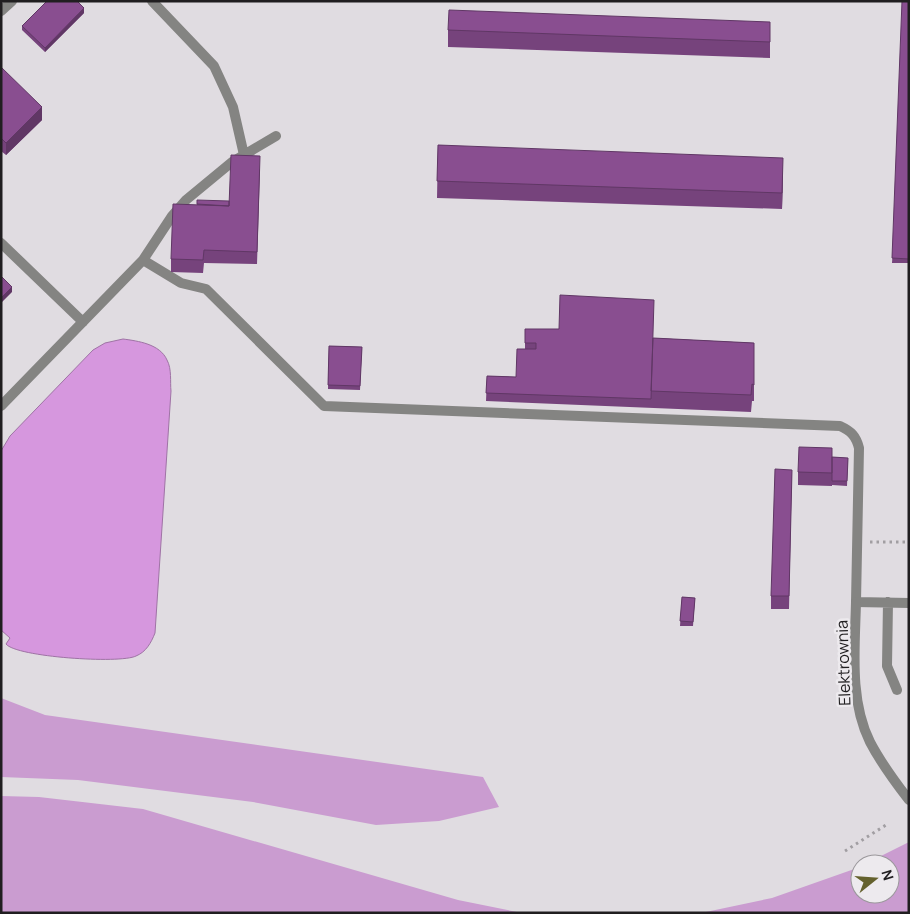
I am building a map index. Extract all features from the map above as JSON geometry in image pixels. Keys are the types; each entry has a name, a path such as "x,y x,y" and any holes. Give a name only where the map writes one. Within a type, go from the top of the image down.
{"street":[{"path":"1,11 12,1"},
{"path":"152,1 214,66 233,108 244,155"},
{"path":"1,406 143,260 172,216 186,200 232,162 276,136"},
{"path":"1,243 83,322"},
{"name":"Elektrownia","path":"143,260 182,283 206,289 324,406 840,426 850,430 856,438 859,448 856,602 856,686 858,706 870,742 909,800"},
{"path":"856,602 909,603"},
{"path":"888,602 887,666 897,690"}],"path":[{"path":"857,542 909,542"},
{"path":"845,851 886,825"}],"shaded area":[{"path":"123,339 148,344 159,350 167,360 170,371 171,391 155,633 150,644 143,652 126,658 69,658 47,656 14,649 6,644 10,638 1,630 1,451 10,436 93,350 105,343"},
{"path":"1,698 45,715 483,777 499,807 439,821 376,825 253,802 78,780 1,777"},
{"path":"1,796 39,797 143,809 458,900 522,913 1,913"},
{"path":"909,842 909,913 701,913 772,898 850,871 850,904 900,904 900,854 885,854"}],"building":[{"path":"47,1 77,1 84,8 45,48 22,26"},
{"path":"902,1 909,1 909,259 892,258"},
{"path":"449,10 770,22 770,42 448,30"},
{"path":"1,67 42,107 6,143 1,138"},
{"path":"438,145 783,158 782,193 437,181"},
{"path":"231,155 260,156 257,252 204,250 203,260 171,259 173,204 229,206"},
{"path":"197,200 229,201 229,206 197,204"},
{"path":"1,276 12,287 1,298"},
{"path":"560,295 654,300 651,399 486,393 487,376 516,377 517,349 536,349 536,343 525,343 525,329 559,329"},
{"path":"653,338 754,343 754,385 752,384 751,395 651,391"},
{"path":"329,346 362,347 360,386 328,385"},
{"path":"799,447 832,448 832,473 798,472"},
{"path":"832,457 848,458 847,481 832,481"},
{"path":"775,469 792,470 789,596 771,596"},
{"path":"682,597 695,598 693,622 680,621"}]}
